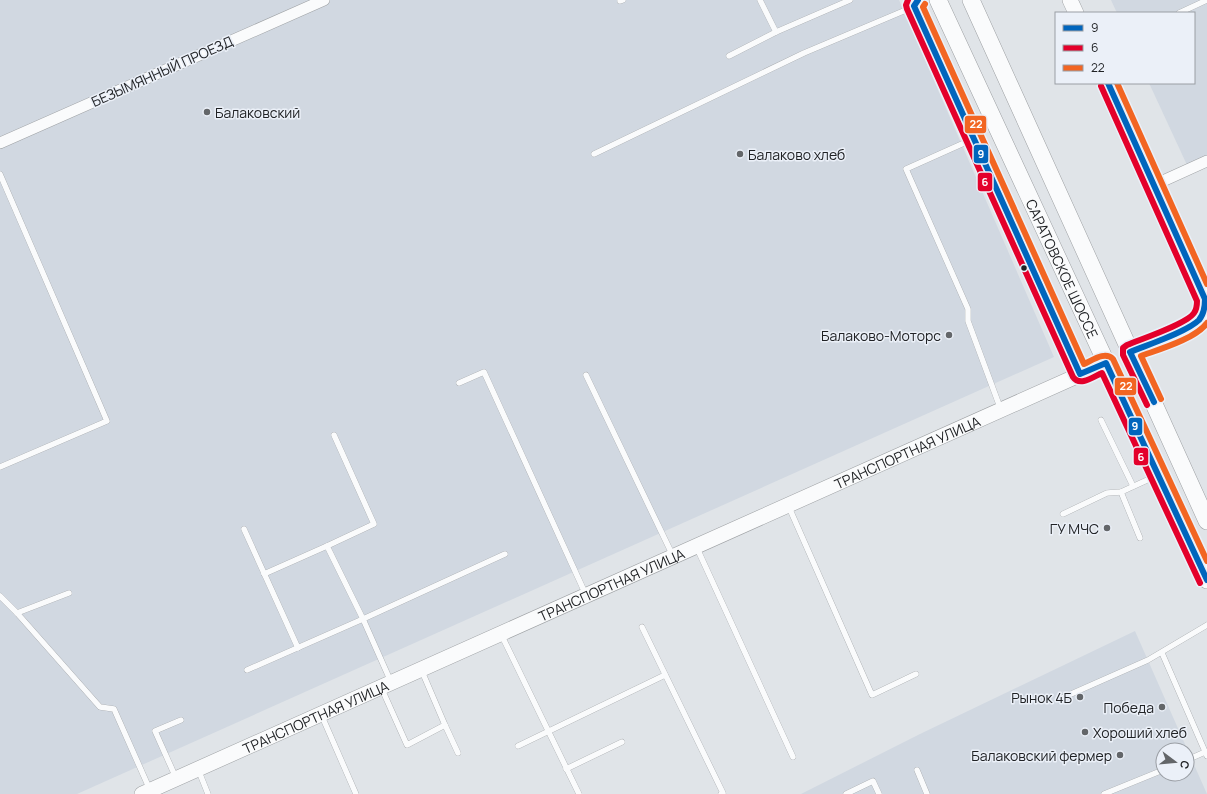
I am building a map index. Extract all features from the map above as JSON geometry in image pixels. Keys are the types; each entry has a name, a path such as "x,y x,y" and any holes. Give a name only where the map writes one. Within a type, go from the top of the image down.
{"main road":[{"name":"САРАТОВСКОЕ ШОССЕ","path":"938,0 1207,580"},
{"name":"САРАТОВСКОЕ ШОССЕ","path":"971,0 1207,521"},
{"path":"1070,0 1076,12"},
{"path":"916,3 974,139 1080,374"},
{"path":"1106,363 1189,327 1199,320 1204,310 1206,299 1108,84"},
{"name":"ТРАНСПОРТНАЯ УЛИЦА","path":"146,792 1106,363"}],"street":[{"name":"БЕЗЫМЯННЫЙ ПРОЕЗД","path":"0,143 315,1"},
{"path":"1154,185 1207,161"}],"lane":[{"path":"760,0 776,32"},
{"path":"729,56 776,32 850,0"},
{"path":"1181,12 1207,0"},
{"path":"594,154 804,53 916,3"},
{"path":"974,139 906,169 968,310 968,322 1001,410"},
{"path":"0,174 107,422 0,466"},
{"path":"460,383 484,372 586,595"},
{"path":"586,375 674,556"},
{"path":"1101,420 1133,486"},
{"path":"264,574 374,524 334,435"},
{"path":"1063,514 1107,493 1121,492 1158,475"},
{"path":"1121,492 1140,538"},
{"path":"788,505 872,695 916,674"},
{"path":"244,529 298,648"},
{"path":"327,546 363,620 407,745 446,725"},
{"path":"696,546 793,757"},
{"path":"247,670 363,620 505,554"},
{"path":"17,612 69,593"},
{"path":"0,596 17,612 100,707 114,709 146,792"},
{"path":"1062,698 1162,653 1207,625"},
{"path":"642,627 723,793 721,794"},
{"path":"501,634 579,794"},
{"path":"1162,653 1206,754 1195,757"},
{"path":"422,669 458,753"},
{"path":"518,746 665,675"},
{"path":"320,714 356,794"},
{"path":"176,779 155,731 181,720"},
{"path":"566,769 622,742"},
{"path":"198,769 208,794"},
{"path":"917,770 927,794"},
{"path":"1104,794 1155,773"},
{"path":"846,794 873,781 879,794"}],"shaded area":[{"path":"0,0 899,0 1054,357 77,794 0,794"},
{"path":"1111,0 1207,0 1207,155 1187,165 1149,84 1195,84 1195,12 1117,12"},
{"name":"Рынок 4Б","path":"1135,631 1184,742 1155,742 1155,782 1195,782 1195,767 1207,794 801,794 920,734"}],"transit line":[{"name":"6","path":"908,0 906,5 907,9 1073,377 1076,380 1083,381 1091,379 1102,373 1200,583"},
{"name":"9","path":"918,0 914,6 1080,374 1106,363 1207,580"},
{"name":"22","path":"925,4 923,7 1084,364 1103,356 1113,359 1207,561"},
{"name":"9","path":"1108,84 1205,299 1202,315 1193,325 1176,334 1130,352 1154,402"},
{"name":"22","path":"1117,84 1207,284"},
{"name":"6","path":"1101,86 1197,301 1196,310 1183,322 1123,348 1123,355 1147,405"},
{"name":"22","path":"1161,399 1141,356 1186,339 1207,323"}],"place":[{"name":"Балаковский","path":"207,112"},
{"name":"Балаково хлеб","path":"740,154"},
{"name":"Балаково-Моторс","path":"949,335"},
{"name":"ГУ МЧС","path":"1107,528"},
{"name":"Рынок 4Б","path":"1080,697"},
{"name":"Победа","path":"1162,707"},
{"name":"Хороший хлеб","path":"1085,732"},
{"name":"Балаковский фермер","path":"1120,755"}]}
